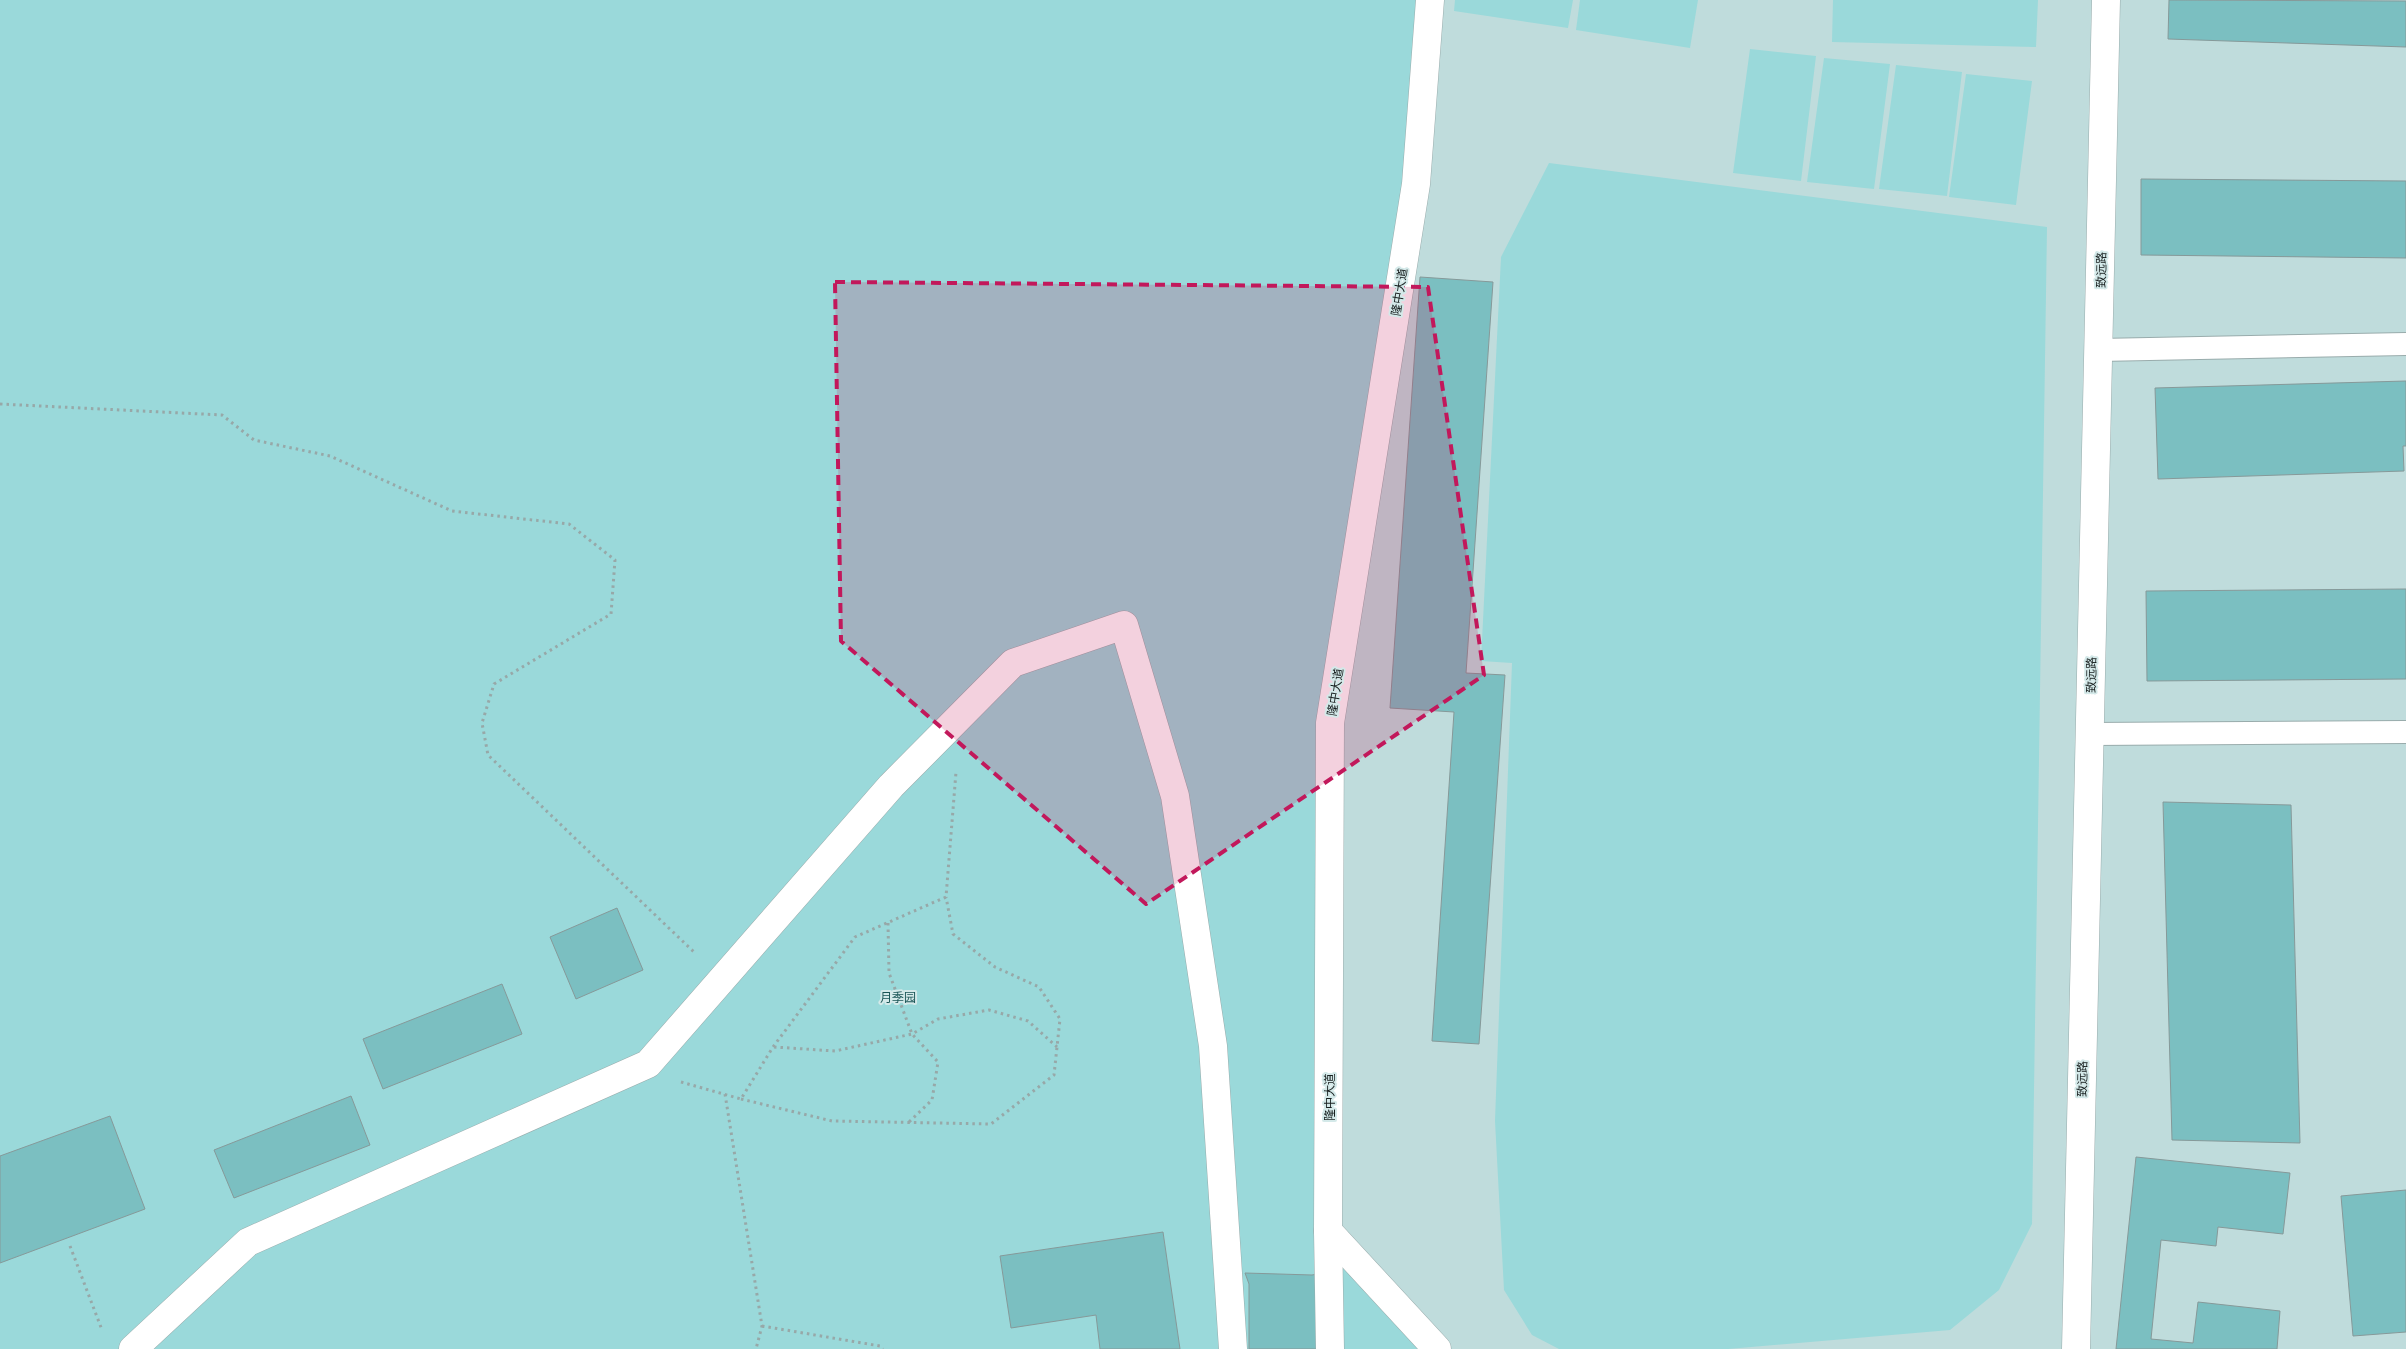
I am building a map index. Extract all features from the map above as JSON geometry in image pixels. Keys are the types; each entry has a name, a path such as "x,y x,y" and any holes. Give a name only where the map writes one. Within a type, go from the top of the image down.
{"street":[{"name":"隆中大道","path":"1330,1349 1328,1231 1330,723 1416,184 1430,0"},
{"name":"致远路","path":"2076,1349 2106,0"},
{"path":"133,1349 248,1242 648,1064 891,786 1014,663 1124,625 1175,796 1212,1037 1232,1349"},
{"path":"1328,1231 1437,1349"}],"lane":[{"path":"2099,350 2406,344"},
{"path":"2090,734 2406,732"}],"path":[{"path":"0,404 222,415 254,440 330,456 452,511 569,524 615,560 611,614 494,684 482,723 488,756 722,979"},
{"path":"634,1070 832,1121 991,1124 1054,1074 1060,1019 1038,987 995,967 953,934 946,898 960,716"},
{"path":"741,1099 773,1047 855,937 946,898"},
{"path":"888,923 888,973 912,1034 938,1062 932,1100 908,1122"},
{"path":"773,1047 835,1051 912,1034 938,1019 989,1010 1028,1021 1057,1047"},
{"path":"726,1094 762,1326 756,1349"},
{"path":"70,1246 103,1332"},
{"path":"762,1326 880,1346 884,1349"}],"highlighted area":[{"path":"835,282 1428,287 1484,675 1146,904 841,641"}],"shaded area":[{"path":"1430,0 2406,0 2406,1349 1437,1349 1328,1231 1330,723"}],"green space":[{"name":"月季园","path":"0,0 1430,0 1330,723 1328,1231 1437,1349 0,1349"},
{"path":"1455,0 1573,0 1568,28 1454,11"},
{"path":"1580,0 1698,0 1690,48 1576,30"},
{"path":"1833,0 2038,0 2036,47 1832,42"},
{"path":"1750,49 1816,56 1801,181 1733,173"},
{"path":"1824,58 1890,64 1874,189 1807,182"},
{"path":"1896,65 1962,72 1947,196 1879,189"},
{"path":"1966,74 2032,81 2016,205 1949,197"},
{"path":"1549,163 2047,227 2032,1224 1999,1290 1950,1330 1728,1349 1559,1349 1532,1335 1504,1290 1495,1121 1512,663 1481,661 1501,257"}],"building":[{"path":"2169,0 2406,1 2406,47 2168,39"},
{"path":"2141,179 2406,181 2406,258 2141,255"},
{"path":"1420,277 1493,282 1466,673 1505,675 1479,1044 1432,1041 1454,712 1390,708"},
{"path":"2406,381 2406,446 2403,446 2404,471 2158,479 2155,388"},
{"path":"2406,589 2406,679 2147,681 2146,591"},
{"path":"2163,802 2291,805 2300,1143 2172,1140"},
{"path":"617,908 643,970 576,999 550,937"},
{"path":"502,984 522,1034 383,1089 363,1039"},
{"path":"351,1096 370,1145 234,1198 214,1150"},
{"path":"110,1116 145,1209 0,1263 0,1156"},
{"path":"2136,1157 2290,1173 2283,1234 2218,1227 2216,1246 2161,1240 2151,1339 2193,1343 2198,1302 2280,1311 2277,1349 2116,1349"},
{"path":"2406,1190 2406,1332 2353,1336 2341,1196"},
{"path":"1163,1232 1180,1349 1100,1349 1096,1315 1011,1328 1000,1256"},
{"path":"1245,1273 1312,1275 1324,1273 1322,1349 1249,1349 1249,1284"}]}
